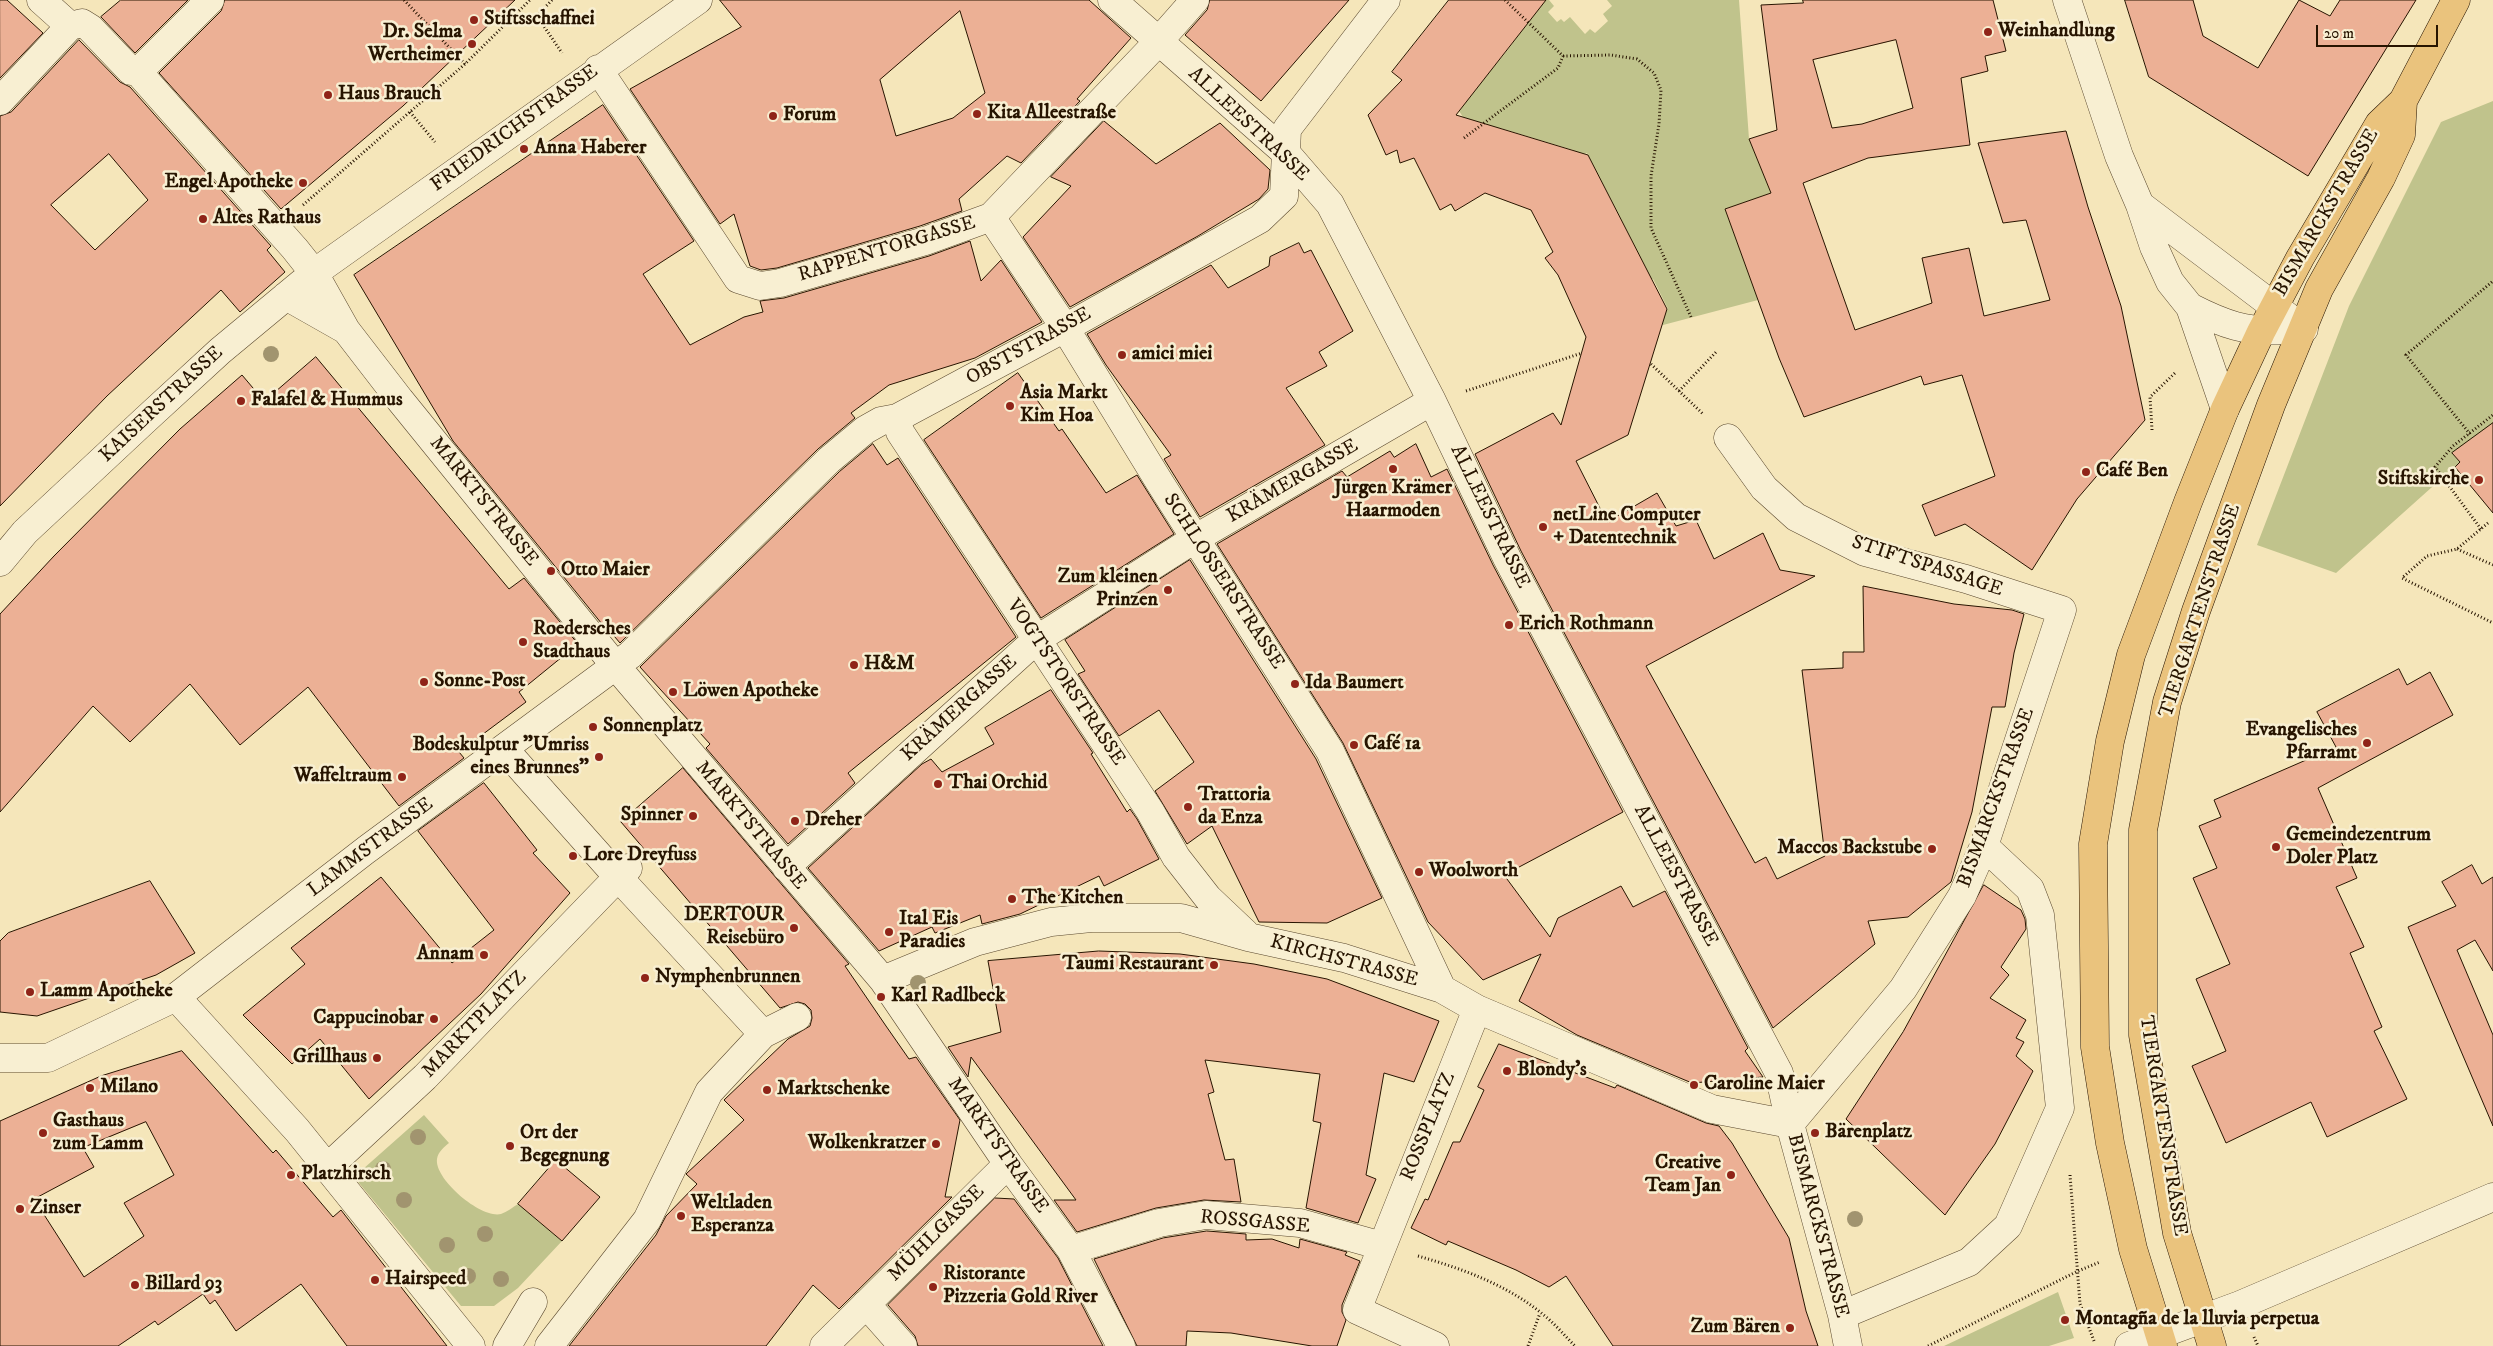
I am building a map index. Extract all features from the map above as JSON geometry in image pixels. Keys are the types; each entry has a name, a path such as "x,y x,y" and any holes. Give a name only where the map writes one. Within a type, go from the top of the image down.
{"main road":[{"name":"BISMARCKSTRASSE","path":"2261,332 2274,305 2378,124 2403,101 2456,0"},
{"name":"BISMARCKSTRASSE","path":"2304,329 2319,289 2381,178 2401,135 2403,101"},
{"name":"TIERGARTENSTRASSE","path":"2212,1346 2202,1319 2177,1233 2143,1035 2143,830 2170,693 2196,611 2271,405 2304,329"},
{"path":"2161,1341 2133,1249 2110,1143 2095,1047 2094,844 2110,741 2131,655 2225,409 2261,332"}],"street":[{"path":"0,101 70,26 41,0"},
{"path":"138,72 210,0"},
{"name":"FRIEDRICHSTRASSE","path":"324,266 698,0"},
{"name":"ALLEESTRASSE","path":"1112,0 1286,154 1330,204 1432,401 1512,567 1779,1073 1790,1124"},
{"name":"RAPPENTORGASSE","path":"590,75 738,279 760,286 780,283 925,241 991,217 1158,42 1195,0"},
{"name":"OBSTSTRASSE","path":"616,666 630,655 829,460 865,430 880,421 897,418 1065,328 1260,219 1284,196 1287,129 1386,0"},
{"path":"2067,0 2119,156 2140,204 2154,247 2170,282 2190,307 2225,409"},
{"name":"MARKTSTRASSE","path":"70,26 82,23 90,28 131,71 138,72 276,228 324,266 346,330 616,666 883,980 1008,1164 1071,1250 1121,1346"},
{"path":"2140,204 2304,329"},
{"name":"SCHLOSSERSTRASSE","path":"991,217 1065,328 1330,751 1442,989"},
{"name":"KAISERSTRASSE","path":"0,562 25,532 220,351 324,266"},
{"name":"MARKTSTRASSE","path":"286,296 346,330"},
{"path":"2190,307 2217,321 2261,332 2304,329"},
{"name":"KRÄMERGASSE","path":"786,867 1036,640 1196,538 1432,401"},
{"name":"VOGTSTORSTRASSE","path":"897,418 900,432 1150,811 1176,857 1208,898 1248,936"},
{"name":"STIFTSPASSAGE","path":"1728,438 1764,488 1796,517 1865,552 1959,577 2062,610"},
{"name":"BISMARCKSTRASSE","path":"1848,1346 1842,1315 1790,1124 1903,989 1962,896 1984,846 2062,610"},
{"name":"LAMMSTRASSE","path":"0,1058 48,1058 176,997 366,850 505,750 616,666"},
{"path":"505,750 623,873 763,1034"},
{"path":"1842,1315 1969,1262 2008,1226 2060,1108 2040,915 2030,889 1984,846"},
{"name":"MARKTPLATZ","path":"328,1167 425,1076 623,873"},
{"name":"KIRCHSTRASSE","path":"883,980 975,942 1051,922 1091,918 1181,918 1248,936 1344,958 1442,989 1477,1009 1712,1109 1790,1124"},
{"path":"176,997 298,1130 472,1346"},
{"name":"ROSSPLATZ","path":"1435,1346 1357,1310 1477,1009"},
{"path":"549,1346 647,1220 709,1092 763,1034 797,1017"},
{"name":"MÜHLGASSE","path":"824,1346 1008,1164"},
{"path":"2129,1346 2161,1341 2202,1319 2358,1256 2493,1197"},
{"name":"ROSSGASSE","path":"1071,1250 1159,1223 1206,1215 1300,1223 1382,1246"},
{"path":"507,1346 532,1302"},
{"path":"866,1304 903,1346"}],"path":[{"path":"404,0 465,64"},
{"path":"276,228 465,64 530,0"},
{"path":"552,0 537,16 590,75"},
{"path":"1505,0 1563,56 1611,54 1638,59 1654,73 1660,90 1659,124 1651,176 1651,228 1691,317"},
{"path":"1464,138 1558,68 1563,56"},
{"path":"410,112 416,120"},
{"path":"2470,434 2406,354 2493,280"},
{"path":"1679,391 1717,351"},
{"path":"1432,401 1582,353"},
{"path":"1651,364 1728,438"},
{"path":"2481,528 2435,467 2453,446 2493,415"},
{"path":"2488,523 2457,549 2428,556 2402,578 2493,623"},
{"path":"2457,549 2493,564"},
{"path":"2068,1166 2080,1304 2095,1346"},
{"path":"1382,1246 1460,1268 1502,1287 1540,1313 1575,1346"},
{"path":"1928,1346 2078,1271 2133,1249"},
{"path":"1528,1346 1540,1313"}],"green space":[{"path":"1538,0 1549,0 1554,6 1548,12 1557,22 1561,19 1564,22 1570,17 1585,34 1590,29 1595,33 1608,21 1603,14 1612,6 1607,0 1739,0 1749,139 1771,193 1725,209 1758,300 1663,325 1659,314 1668,309 1653,279 1644,283 1639,272 1646,268 1587,153 1577,157 1573,150 1500,128 1466,142 1470,128 1459,111 1517,37"},
{"path":"2493,101 2493,436 2453,454 2460,462 2336,573 2257,545 2349,306 2441,122"},
{"path":"424,1115 449,1143 439,1154 437,1159 438,1167 443,1177 460,1196 471,1204 492,1214 501,1214 518,1204 562,1241 518,1288 494,1306 461,1306 354,1177"},
{"path":"2058,1292 2074,1338 2049,1346 1944,1346"}],"building":[{"path":"0,0 7,0 43,33 0,78"},
{"path":"121,0 188,0 135,53 101,17"},
{"path":"225,0 515,0 403,106 281,209 159,73 221,11"},
{"path":"720,0 1089,0 1131,38 1077,99 1080,101 1021,163 1007,156 959,199 962,211 920,226 777,268 761,270 750,266 734,214 720,224 630,89 741,27","holes":["960,11 985,93 953,118 896,136 880,80"]},
{"path":"1210,0 1349,0 1261,101 1185,35 1207,10"},
{"path":"1449,0 1546,0 1456,115 1588,155 1667,309 1628,435 1576,461 1607,522 1657,493 1676,526 1696,520 1714,559 1763,533 1780,570 1815,576 1646,666 1755,863 1766,857 1777,879 1825,856 1802,670 1843,668 1843,652 1864,652 1863,586 1954,604 2012,610 2024,614 2014,653 2005,707 1992,707 1972,812 1951,882 1908,917 1868,921 1875,944 1773,1028 1521,551 1475,454 1553,413 1561,425 1586,337 1558,275 1545,258 1553,252 1531,210 1485,193 1455,211 1451,204 1440,210 1414,158 1400,163 1397,150 1386,155 1368,115 1402,80 1392,72"},
{"path":"1803,0 1993,0 2006,51 1985,56 1988,71 1961,78 1970,145 1868,158 1803,183 1855,330 1932,303 1922,258 1969,248 1984,316 2050,300 2026,220 2003,223 1978,143 2066,131 2088,207 2121,306 2145,420 2077,499 2032,570 1965,524 1935,536 1922,505 1995,476 1962,375 1924,385 1921,376 1804,417 1779,358 1725,209 1771,193 1749,139 1777,130 1761,5 1803,3","holes":["1896,40 1913,108 1862,124 1832,128 1813,60"]},
{"path":"2125,0 2193,0 2203,36 2258,68 2299,0 2330,16 2340,0 2416,0 2308,176 2149,77"},
{"path":"79,40 120,82 130,87 271,246 267,250 285,272 240,312 221,290 107,396 0,506 0,116 11,112","holes":["109,154 148,200 95,250 51,205"]},
{"path":"603,105 694,241 643,274 690,345 744,317 763,312 760,301 784,298 929,256 970,241 981,281 1001,260 1042,322 975,358 889,385 851,413 855,418 818,449 620,643 602,624 453,441 354,275"},
{"path":"1104,121 1156,164 1220,123 1270,170 1268,189 1259,199 1198,236 1070,307 1023,237 1071,186 1051,177"},
{"path":"1299,243 1304,253 1311,250 1353,331 1319,352 1327,366 1286,388 1325,445 1200,517 1164,459 1171,455 1106,365 1087,334 1211,265 1228,288 1269,266 1270,257"},
{"path":"316,357 509,589 524,578 578,644 519,692 526,702 459,752 464,758 399,806 308,687 240,745 190,684 130,742 93,706 0,812 0,614 54,556 180,429 242,375 264,401"},
{"path":"1018,373 1059,431 1062,429 1106,493 1137,475 1174,534 1041,618 924,440"},
{"name":"Stiftskirche","path":"2493,423 2493,513 2455,467 2460,462 2452,453"},
{"path":"873,444 887,465 898,458 1016,637 848,773 855,783 788,844 706,748 710,744 640,667 839,472"},
{"path":"1416,444 1431,477 1447,469 1493,565 1623,812 1504,875 1550,937 1558,918 1621,886 1633,907 1665,891 1748,1048 1745,1051 1763,1077 1692,1083 1577,1035 1519,1001 1541,954 1483,980 1428,922 1343,743 1217,544 1342,471 1347,477 1390,451 1394,457"},
{"path":"1190,560 1316,759 1382,898 1327,923 1259,922 1212,826 1187,844 1155,791 1194,762 1159,710 1119,736 1078,674 1085,671 1065,640"},
{"path":"2399,669 2407,685 2430,672 2453,715 2318,788 2357,878 2336,887 2364,947 2350,953 2382,1027 2374,1031 2407,1099 2327,1137 2311,1102 2226,1143 2192,1066 2226,1051 2196,979 2230,964 2193,878 2217,868 2199,826 2221,817 2214,800 2336,747 2317,712"},
{"path":"1051,690 1093,753 1091,754 1127,812 1130,809 1137,819 1159,859 1104,886 1099,876 1020,914 982,924 980,915 935,933 932,927 879,951 808,868 922,764 931,759 942,772 994,744 985,728"},
{"path":"683,768 849,964 845,966 909,1059 916,1057 960,1120 945,1197 952,1197 839,1309 813,1285 766,1346 569,1346 656,1235 666,1216 697,1184 686,1174 744,1120 724,1100 788,1039 810,1026 812,1018 811,1010 805,1004 798,1002 780,1008 621,822"},
{"path":"484,783 537,850 533,853 570,893 481,994 369,1099 320,1039 292,1064 243,1015 305,964 291,948 381,877 452,963 494,930 418,831"},
{"path":"2472,865 2482,884 2493,877 2493,971 2475,940 2457,950 2493,1035 2493,1126 2408,927 2456,906 2442,882"},
{"path":"150,881 195,953 156,975 37,1016 0,1012 0,941 8,933"},
{"path":"1984,885 2021,910 2025,919 2026,929 2001,967 2009,975 1990,998 2026,1020 2016,1038 2024,1042 2016,1056 2033,1071 1995,1144 1945,1215 1846,1119 1903,1032"},
{"path":"1099,951 1180,954 1254,964 1327,979 1439,1021 1414,1082 1384,1073 1366,1175 1376,1179 1358,1223 1306,1208 1321,1123 1313,1121 1320,1074 1205,1060 1214,1092 1208,1094 1225,1160 1234,1159 1241,1202 1204,1200 1156,1208 1077,1232 1054,1200 1076,1200 971,1057 968,1077 948,1047 1001,1032 988,961"},
{"path":"1499,1044 1615,1088 1617,1085 1706,1123 1719,1126 1732,1143 1789,1238 1806,1311 1818,1346 1613,1346 1566,1276 1549,1287 1516,1270 1448,1241 1446,1245 1411,1228 1425,1199 1428,1200 1453,1142 1460,1142 1484,1090 1478,1087"},
{"path":"182,1051 273,1153 276,1150 333,1217 341,1210 447,1346 347,1346 301,1284 236,1331 215,1300 210,1304 203,1294 158,1325 155,1321 118,1346 0,1346 0,1121 101,1076","holes":["146,1122 174,1175 124,1203 144,1236 84,1277 34,1199 94,1167 83,1148"]},
{"path":"556,1160 600,1197 562,1241 518,1204"},
{"path":"995,1198 1014,1199 1058,1258 1103,1346 918,1346 915,1336 888,1305"},
{"path":"1207,1231 1246,1234 1246,1240 1272,1239 1299,1248 1300,1239 1347,1252 1345,1255 1360,1261 1342,1305 1342,1312 1346,1320 1337,1346 1312,1346 1231,1333 1187,1331 1186,1346 1137,1346 1094,1259 1163,1238"}],"place":[{"name":"Stiftsschaffnei","path":"474,20"},
{"name":"Weinhandlung","path":"1988,32"},
{"name":"Dr. Selma Wertheimer","path":"472,44"},
{"name":"Haus Brauch","path":"328,95"},
{"name":"Kita Alleestraße","path":"977,114"},
{"name":"Forum","path":"773,116"},
{"name":"Anna Haberer","path":"524,149"},
{"name":"Engel Apotheke","path":"303,183"},
{"name":"Altes Rathaus","path":"203,219"},
{"name":"amici miei","path":"1122,355"},
{"name":"Falafel & Hummus","path":"241,401"},
{"name":"Asia Markt Kim Hoa","path":"1010,406"},
{"name":"Jürgen Krämer Haarmoden","path":"1393,469"},
{"name":"Café Ben","path":"2086,472"},
{"name":"Stiftskirche","path":"2479,480"},
{"name":"netLine Computer + Datentechnik","path":"1543,527"},
{"name":"Otto Maier","path":"551,571"},
{"name":"Zum kleinen Prinzen","path":"1168,590"},
{"name":"Erich Rothmann","path":"1509,625"},
{"name":"Roedersches Stadthaus","path":"523,642"},
{"name":"H&M","path":"854,665"},
{"name":"Sonne-Post","path":"424,682"},
{"name":"Ida Baumert","path":"1295,684"},
{"name":"Löwen Apotheke","path":"673,692"},
{"name":"Sonnenplatz","path":"593,727"},
{"name":"Evangelisches Pfarramt","path":"2367,743"},
{"name":"Café 1a","path":"1354,745"},
{"name":"Bodeskulptur \"Umriss eines Brunnes\"","path":"599,757"},
{"name":"Waffeltraum","path":"402,777"},
{"name":"Thai Orchid","path":"938,784"},
{"name":"Trattoria da Enza","path":"1188,807"},
{"name":"Spinner","path":"693,816"},
{"name":"Dreher","path":"795,821"},
{"name":"Gemeindezentrum Doler Platz","path":"2276,847"},
{"name":"Maccos Backstube","path":"1932,849"},
{"name":"Lore Dreyfuss","path":"573,856"},
{"name":"Woolworth","path":"1419,872"},
{"name":"The Kitchen","path":"1012,899"},
{"name":"DERTOUR Reisebüro","path":"794,928"},
{"name":"Ital Eis Paradies","path":"889,932"},
{"name":"Annam","path":"484,955"},
{"name":"Taumi Restaurant","path":"1214,965"},
{"name":"Nymphenbrunnen","path":"645,978"},
{"name":"Lamm Apotheke","path":"30,992"},
{"name":"Karl Radlbeck","path":"881,997"},
{"name":"Cappucinobar","path":"434,1019"},
{"name":"Grillhaus","path":"377,1058"},
{"name":"Blondy's","path":"1507,1071"},
{"name":"Caroline Maier","path":"1694,1085"},
{"name":"Milano","path":"90,1088"},
{"name":"Marktschenke","path":"767,1090"},
{"name":"Gasthaus zum Lamm","path":"43,1133"},
{"name":"Bärenplatz","path":"1815,1133"},
{"name":"Wolkenkratzer","path":"936,1144"},
{"name":"Ort der Begegnung","path":"510,1146"},
{"name":"Platzhirsch","path":"291,1175"},
{"name":"Creative Team Jan","path":"1731,1175"},
{"name":"Zinser","path":"20,1209"},
{"name":"Weltladen Esperanza","path":"681,1216"},
{"name":"Hairspeed","path":"375,1280"},
{"name":"Billard 93","path":"135,1285"},
{"name":"Ristorante Pizzeria Gold River","path":"933,1287"},
{"name":"Montagña de la lluvia perpetua","path":"2065,1320"},
{"name":"Zum Bären","path":"1790,1328"}]}
